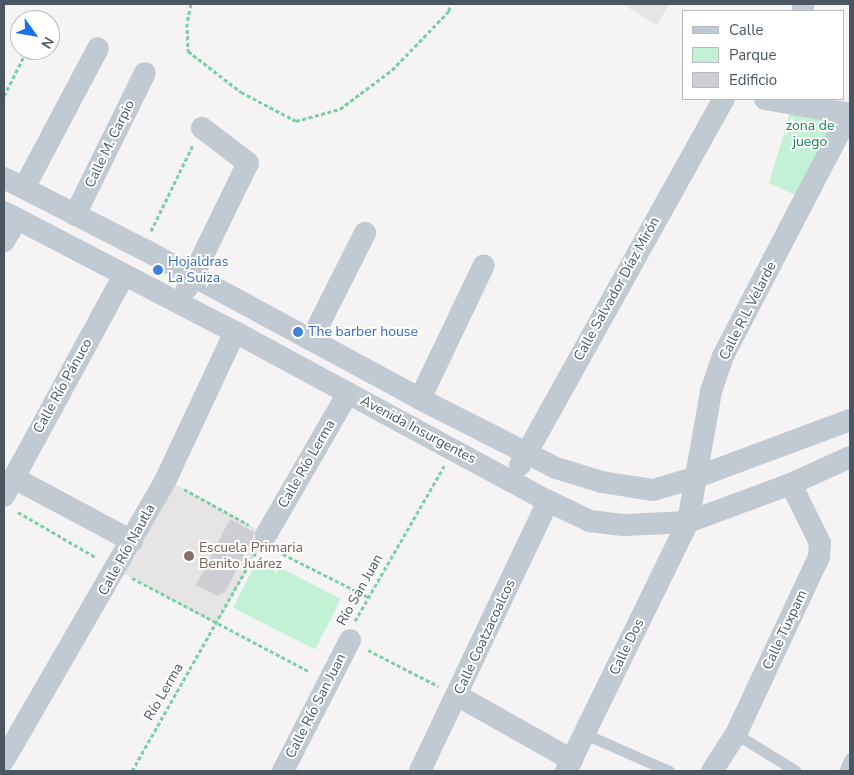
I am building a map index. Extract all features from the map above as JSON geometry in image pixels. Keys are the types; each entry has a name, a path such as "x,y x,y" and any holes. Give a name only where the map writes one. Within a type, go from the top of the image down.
{"street":[{"path":"24,188 98,48"},
{"name":"Calle M. Carpio","path":"75,215 145,73"},
{"name":"Calle Salvador Díaz Mirón","path":"512,480 723,100"},
{"path":"774,100 850,114"},
{"name":"Calle R L Velarde","path":"688,522 711,391 723,356 850,114"},
{"path":"179,304 248,162 202,128"},
{"name":"Avenida Insurgentes","path":"4,178 194,276 420,399 556,468 602,482 653,490 697,477 850,420"},
{"path":"4,241 11,216"},
{"name":"Avenida Insurgentes","path":"11,216 123,277 235,332 454,448 548,502 590,521 625,525 688,522 792,484 850,457"},
{"path":"311,340 365,233"},
{"path":"420,399 484,265"},
{"name":"Calle Río Pánuco","path":"10,494 123,277"},
{"name":"Calle Río Nautla","path":"4,760 117,570 166,480 235,332"},
{"name":"Calle Río Lerma","path":"263,539 348,393"},
{"name":"Calle Tuxpam","path":"712,771 736,734 820,557 820,543 792,484"},
{"path":"10,494 132,541"},
{"name":"Calle Coatzacoalcos","path":"420,771 458,696 548,502"},
{"name":"Calle Dos","path":"569,766 688,522"},
{"name":"Calle Río San Juan","path":"282,771 350,635"},
{"path":"458,696 569,766"}],"lane":[{"path":"585,734 669,771"},
{"path":"736,734 796,771"},
{"path":"844,771 850,758"}],"path":[{"path":"191,4 187,23 188,51 241,92 296,121 340,109 392,70 449,10 450,4"},
{"path":"4,96 22,60"},
{"path":"148,237 202,128"},
{"name":"Río San Juan","path":"350,635 368,597 454,448"},
{"path":"166,480 263,539 368,597"},
{"path":"10,494 117,570 216,624 316,675"},
{"name":"Río Lerma","path":"132,771 263,539"},
{"path":"350,635 458,696"}],"shaded area":[{"path":"622,4 669,4 657,25"},
{"name":"Escuela Primaria Benito Juárez","path":"166,479 267,535 217,625 116,569"}],"green space":[{"name":"zona de juego","path":"792,106 849,114 806,200 769,183"},
{"path":"259,557 341,599 315,650 233,608"}],"building":[{"path":"230,519 254,532 226,591 218,596 196,585"}],"place":[{"name":"Hojaldras La Suiza","path":"158,270"},
{"name":"The barber house","path":"298,332"},
{"name":"Escuela Primaria Benito Juárez","path":"189,556"}]}
